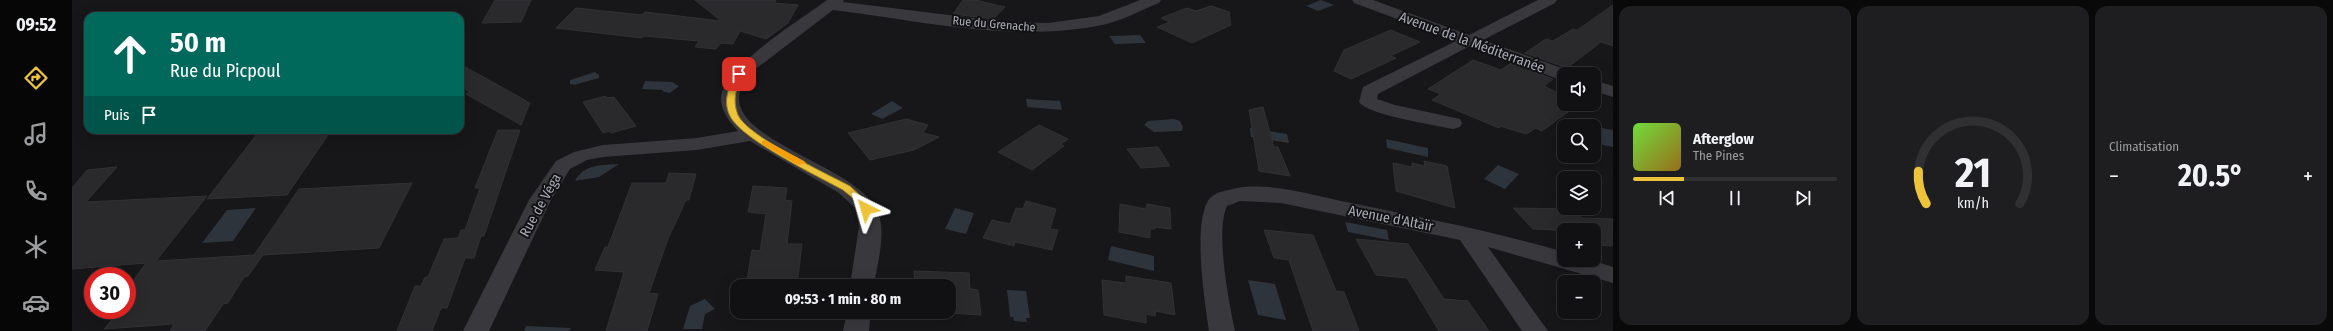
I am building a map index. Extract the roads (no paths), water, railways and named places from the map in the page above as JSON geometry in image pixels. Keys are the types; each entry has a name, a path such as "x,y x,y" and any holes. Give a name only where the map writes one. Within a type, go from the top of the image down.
{"street":[{"name":"Rue du Grenache","path":"834,2 1006,27 1048,28 1102,20 1154,0"},
{"name":"Avenue de la Méditerranée","path":"1359,0 1557,72"},
{"path":"1452,123 1390,110 1368,102 1369,91 1550,0"},
{"path":"834,2 739,74 731,90 730,102 735,118 751,135 846,188 858,198 866,209 869,222 863,279"},
{"path":"1601,88 1613,92"},
{"name":"Rue de Véga","path":"476,331 540,200 563,165 581,156 603,151 697,144 751,135"},
{"name":"Avenue d'Altaïr","path":"1222,331 1211,222 1217,203 1227,197 1258,194 1311,202 1467,233 1557,258"},
{"path":"1467,233 1535,331"},
{"name":"Avenue d'Altaïr","path":"1587,267 1613,275"},
{"path":"856,331 858,319"}]}
